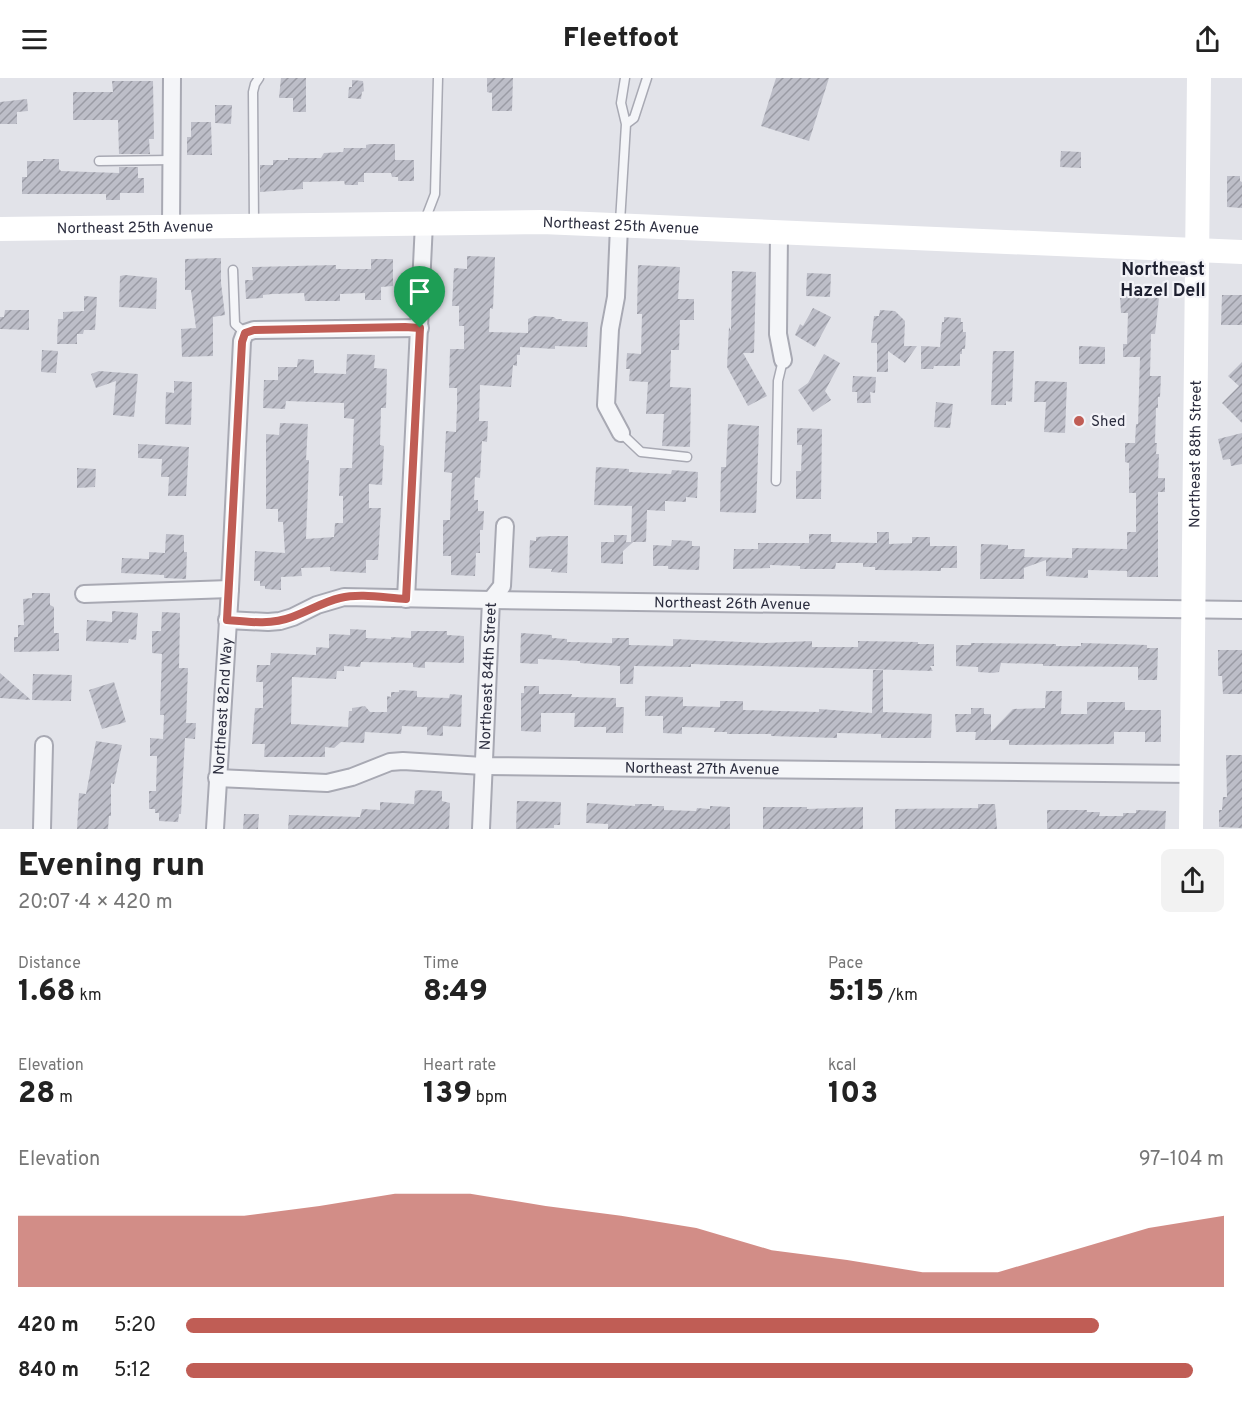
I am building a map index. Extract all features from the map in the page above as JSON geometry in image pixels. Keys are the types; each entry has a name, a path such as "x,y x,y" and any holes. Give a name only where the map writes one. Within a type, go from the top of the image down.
{"street":[{"path":"171,227 172,78"},
{"name":"Northeast 88th Street","path":"1191,829 1199,78"},
{"name":"Northeast 25th Avenue","path":"0,229 510,221 1242,252"},
{"path":"406,599 424,222"},
{"path":"619,226 616,297 610,329 606,405 621,433"},
{"path":"779,233 778,334 783,360"},
{"path":"245,333 254,330 420,328"},
{"name":"Northeast 82nd Way","path":"215,829 242,342 245,333"},
{"name":"Northeast 84th Street","path":"481,829 491,600 502,586 505,526"},
{"path":"84,594 230,589"},
{"name":"Northeast 26th Avenue","path":"227,620 280,621 317,605 344,597 1242,610"},
{"path":"42,829 44,745"},
{"name":"Northeast 27th Avenue","path":"217,778 327,783 347,779 390,762 403,761 483,766 1191,774"}],"lane":[{"path":"254,225 253,92 259,78"},
{"path":"424,222 435,194 438,78"},
{"path":"619,226 626,124 621,103 625,78"},
{"path":"626,124 634,117 647,78"},
{"path":"99,161 172,160"},
{"path":"233,270 235,324 245,333"},
{"path":"776,482 778,381 783,360"},
{"path":"621,433 641,452 687,457"}],"building":[{"path":"281,78 306,78 306,112 293,112 293,98 279,98"},
{"path":"487,78 513,78 512,111 492,111 492,93 487,92"},
{"path":"776,78 829,78 809,141 761,126"},
{"path":"352,80 363,81 364,91 361,99 348,98"},
{"path":"112,81 153,81 154,139 149,139 150,154 119,154 118,120 73,120 73,92 113,92"},
{"path":"27,99 28,111 17,112 17,124 0,124 0,102"},
{"path":"215,105 232,105 231,124 215,123"},
{"path":"191,122 211,122 212,155 187,155 187,137 191,137"},
{"path":"395,144 395,160 414,160 414,181 398,181 398,177 392,177 391,173 364,173 364,182 358,182 358,185 345,185 344,181 303,182 303,189 260,192 260,165 273,165 273,160 288,160 288,158 321,158 324,153 343,152 344,148 366,148 366,145"},
{"path":"1061,151 1081,152 1081,168 1060,167"},
{"path":"43,159 59,159 61,171 119,173 119,167 138,167 138,178 144,178 144,193 120,193 120,200 106,200 106,194 22,194 22,177 27,177 27,161 43,161"},
{"path":"1227,176 1240,176 1242,208 1227,207"},
{"path":"467,256 495,257 493,309 490,308 489,332 528,333 528,319 534,316 554,317 562,321 588,322 587,347 555,346 555,349 520,347 517,366 513,365 511,387 480,385 479,421 488,421 487,442 482,441 480,478 475,477 474,500 478,500 478,511 484,511 483,530 480,530 480,553 476,553 475,576 451,575 451,556 443,556 443,520 450,520 452,473 444,472 446,431 456,432 457,408 457,388 449,388 450,349 464,349 464,326 459,326 459,306 452,306 454,268 467,269"},
{"path":"221,258 225,315 213,317 213,356 182,357 181,329 196,328 191,290 185,290 185,259"},
{"path":"371,259 393,259 393,286 381,287 381,300 365,300 365,293 340,294 340,301 305,301 304,293 272,294 263,295 263,298 246,299 245,280 253,280 252,267 336,265 336,269 371,269"},
{"path":"638,265 680,267 678,299 694,299 694,320 680,320 679,350 671,350 670,387 691,388 690,447 662,446 664,414 646,414 648,382 629,381 630,369 626,369 627,353 641,354 642,314 637,314"},
{"path":"732,271 756,272 754,353 743,353 767,396 748,406 727,367 729,327 731,331"},
{"path":"807,273 831,274 830,297 806,296"},
{"path":"120,276 157,278 156,309 119,307"},
{"path":"1222,295 1242,295 1242,325 1221,325"},
{"path":"84,296 97,297 95,330 84,330 83,334 77,334 77,344 57,344 58,319 63,319 63,312 84,311"},
{"path":"1120,296 1159,298 1155,334 1151,334 1150,376 1161,376 1160,397 1158,397 1158,408 1156,408 1155,443 1157,443 1156,454 1159,454 1158,478 1165,478 1165,492 1158,492 1158,577 1127,577 1127,571 1088,570 1088,578 1046,576 1046,560 1024,568 1024,579 980,579 981,544 1008,545 1008,549 1025,549 1024,557 1072,558 1072,548 1127,549 1127,532 1136,532 1136,493 1129,493 1129,463 1125,462 1125,443 1135,443 1136,424 1138,424 1140,357 1123,357 1123,344 1127,344 1128,313 1121,313"},
{"path":"813,308 831,317 815,347 795,335 800,324 803,326"},
{"path":"5,310 29,310 29,330 0,329 0,317 4,317"},
{"path":"880,310 895,311 905,321 904,346 917,346 905,363 888,351 888,372 877,372 877,343 871,343 874,316 879,316"},
{"path":"944,317 961,318 963,322 963,332 966,332 965,349 962,349 962,354 960,354 960,366 934,366 933,369 921,369 921,346 940,347"},
{"path":"1079,346 1105,347 1105,364 1079,364"},
{"path":"42,350 58,351 56,373 41,372"},
{"path":"993,351 1014,351 1012,402 1006,401 1006,405 991,405"},
{"path":"347,354 375,355 374,368 387,369 386,408 381,408 380,445 384,446 382,485 369,484 369,508 381,508 378,560 366,560 366,573 330,571 330,567 301,568 302,576 281,577 281,590 265,589 265,586 260,586 260,581 254,581 255,551 285,553 283,522 278,522 278,509 266,509 266,434 279,435 280,423 308,424 306,539 334,537 335,523 343,523 343,496 339,496 340,468 352,468 354,419 344,418 344,403 286,401 285,409 263,408 264,380 278,380 278,367 297,367 298,359 314,360 314,373 346,374"},
{"path":"824,354 840,363 825,391 831,400 813,412 798,390 808,383"},
{"path":"1242,362 1242,423 1222,403 1239,386 1228,376"},
{"path":"99,371 138,374 134,417 113,415 116,381 96,388 91,374"},
{"path":"853,376 876,377 875,393 870,392 871,403 857,403 857,392 852,392"},
{"path":"174,381 192,382 191,425 165,424 166,392 174,393"},
{"path":"1035,381 1067,382 1065,433 1044,432 1046,402 1034,402"},
{"path":"936,402 953,404 950,428 934,427"},
{"path":"728,424 759,426 756,513 720,512 721,467 726,467"},
{"path":"797,428 822,429 821,499 796,499 796,471 801,471 802,445 797,445"},
{"path":"1242,433 1242,464 1231,466 1230,459 1223,460 1218,439"},
{"path":"138,444 189,447 186,496 168,496 169,477 161,477 162,459 138,458"},
{"path":"596,467 629,469 629,472 671,474 672,470 698,472 697,498 686,497 686,502 665,501 665,511 647,510 646,542 631,542 632,506 594,505"},
{"path":"77,468 96,469 95,487 77,488"},
{"path":"877,532 889,532 889,544 912,543 912,537 930,537 930,546 957,546 957,568 941,568 941,571 875,570 875,567 863,567 863,563 836,563 835,569 800,569 800,566 770,565 770,568 733,569 734,549 758,549 758,543 809,543 809,534 831,534 831,542 877,543"},
{"path":"166,534 184,535 184,552 187,552 186,579 164,578 164,575 121,573 122,558 149,559 149,552 165,553"},
{"path":"614,535 627,535 626,542 633,542 623,551 623,564 601,563 601,542 614,542"},
{"path":"568,536 567,573 551,572 552,569 529,568 530,540 536,541 536,537"},
{"path":"672,540 692,541 692,546 700,546 699,570 653,566 653,545 671,546"},
{"path":"32,593 50,593 50,605 54,607 54,633 59,633 59,651 14,652 14,637 18,637 18,625 24,625 23,599 32,598"},
{"path":"112,611 138,613 136,640 129,639 128,643 86,641 87,620 112,622"},
{"path":"162,612 180,613 179,668 188,668 186,723 196,723 195,739 185,738 181,814 179,814 178,822 159,821 159,813 155,813 155,809 149,809 149,791 156,791 157,756 150,756 150,738 163,739 164,715 160,715 162,654 152,653 152,631 161,631"},
{"path":"350,629 366,630 366,638 411,638 411,631 447,631 447,635 464,636 464,663 425,662 425,668 413,667 413,663 361,662 360,667 344,666 344,671 337,671 336,679 292,677 291,724 348,727 349,711 352,711 352,708 365,706 370,712 387,712 387,696 391,697 391,692 399,692 399,690 417,691 417,697 449,698 450,694 462,695 461,727 443,726 443,736 427,735 427,727 402,726 401,734 365,732 364,743 341,742 334,748 325,747 325,757 264,757 265,744 252,744 255,708 263,708 263,682 256,682 257,665 270,665 271,653 316,655 316,647 329,648 329,634 350,635"},
{"path":"521,633 552,635 552,638 567,639 567,642 612,643 612,638 629,638 629,645 673,646 673,639 766,643 812,641 812,647 858,647 858,641 918,642 918,644 934,644 934,666 930,666 933,671 691,664 691,667 634,666 633,684 620,684 620,666 538,659 538,664 520,663"},
{"path":"971,643 1056,644 1056,646 1081,646 1081,643 1147,645 1147,648 1158,648 1157,680 1138,680 1138,667 1001,663 999,672 993,673 978,672 978,667 956,666 956,645 971,645"},
{"path":"1218,650 1242,650 1242,694 1223,694 1222,676 1218,676"},
{"path":"873,670 883,670 883,712 932,714 931,738 881,738 881,734 837,733 837,738 771,736 771,734 727,734 727,732 714,732 715,728 682,727 682,734 663,733 663,716 645,716 645,696 683,697 683,706 720,707 720,701 743,701 743,710 819,712 819,709 872,713"},
{"path":"0,673 31,700 0,698"},
{"path":"33,674 72,675 71,701 32,700"},
{"path":"114,682 126,722 102,729 89,690"},
{"path":"524,686 539,686 539,694 616,698 616,707 624,707 623,733 606,733 606,727 574,727 575,713 541,713 541,732 521,731 521,693 524,693"},
{"path":"1046,691 1062,691 1061,714 1087,714 1087,702 1125,702 1125,710 1161,710 1161,742 1145,742 1145,732 1114,732 1114,744 1009,745 1009,740 975,740 976,732 956,732 955,714 971,714 971,708 984,708 984,714 991,714 991,732 1013,709 1045,708"},
{"path":"96,741 122,745 114,784 111,783 111,816 109,816 108,829 77,829 79,793 86,794"},
{"path":"1226,755 1242,755 1242,828 1219,827 1219,810 1222,810 1223,797 1227,797"},
{"path":"415,791 442,791 442,801 450,803 449,829 288,829 289,815 360,817 362,809 380,810 380,802 414,804"},
{"path":"517,801 561,802 560,825 554,825 554,828 516,829"},
{"path":"587,803 635,806 635,804 652,804 652,806 664,806 664,810 696,811 697,808 710,809 710,806 730,807 730,829 608,829 608,824 586,823"},
{"path":"978,804 995,804 997,829 895,829 895,809 978,808"},
{"path":"763,807 807,807 807,809 863,807 863,829 763,829"},
{"path":"1047,810 1087,810 1087,812 1100,812 1099,816 1123,816 1123,813 1136,813 1136,810 1166,811 1165,829 1047,829"},
{"path":"244,814 259,814 258,829 243,829"}],"place":[{"name":"Shed","path":"1079,421"}],"district":[{"name":"Northeast Hazel Dell","path":"1163,279"}],"route":[{"path":"420,328 406,599 344,597 330,600 280,621 227,620 242,342 245,333 254,330 420,328"}]}
